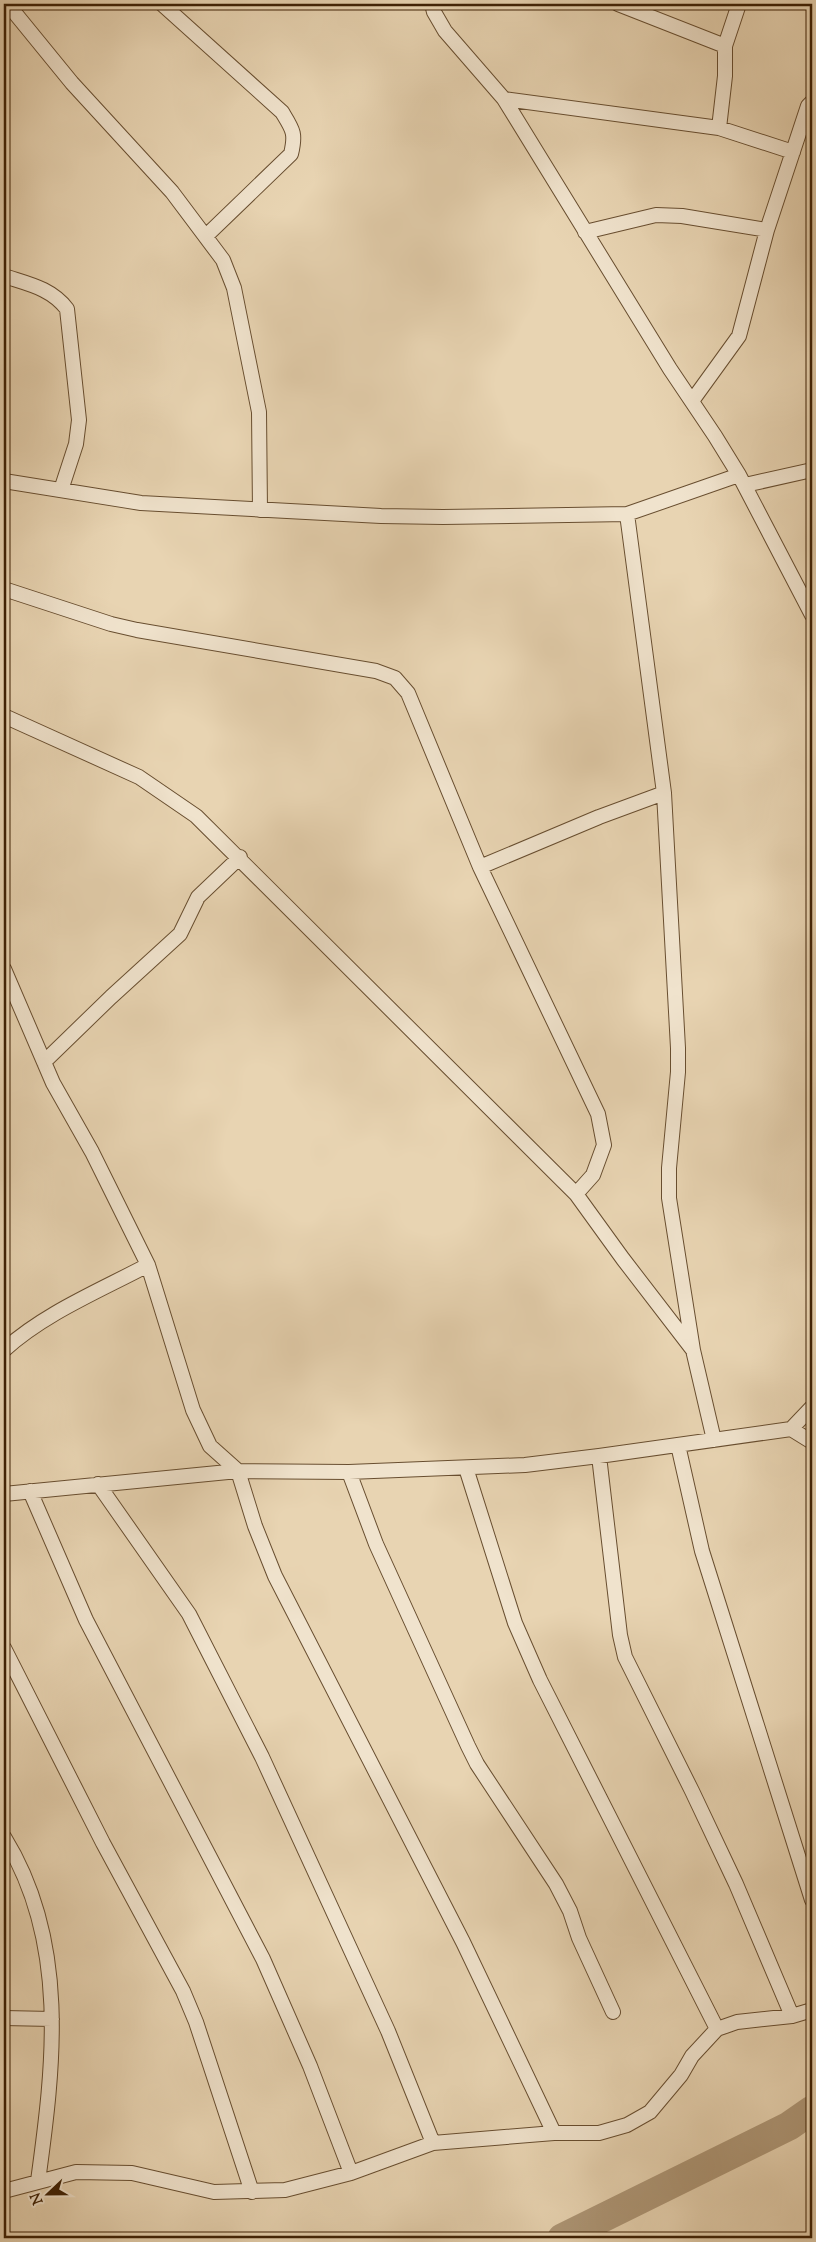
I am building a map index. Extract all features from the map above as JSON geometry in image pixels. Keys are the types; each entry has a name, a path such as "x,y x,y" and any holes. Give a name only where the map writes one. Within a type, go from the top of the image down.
{"street":[{"path":"162,4 282,112 293,128 295,138 290,154 206,236"},
{"path":"432,4 434,12 445,31 504,99 585,232 742,480 812,615"},
{"path":"618,4 725,46"},
{"path":"719,128 725,76 725,46 739,4"},
{"path":"9,8 72,83 151,166 223,260 234,288 259,412 260,510"},
{"path":"504,99 719,128 792,152"},
{"path":"692,401 739,336 767,230 808,106 812,102"},
{"path":"585,232 656,215 682,216 767,230"},
{"path":"4,276 44,288 58,298 67,309 79,420 76,444 61,490"},
{"path":"4,481 142,503 260,510 381,516 627,514 742,480 812,470"},
{"path":"627,514 664,793 678,1064 669,1168 669,1198 693,1350 714,1440"},
{"path":"4,589 111,624 137,630 376,671 395,678 408,693 420,718 432,754 480,867 598,1114 604,1145 593,1175 576,1194"},
{"path":"4,716 139,777 196,816 240,857 576,1194 693,1350"},
{"path":"480,867 599,817 664,793"},
{"path":"44,1062 111,996 180,934 198,897 240,857"},
{"path":"4,969 53,1083 92,1152 148,1265 193,1410 210,1446 238,1471 275,1576 463,1942 554,2133"},
{"path":"4,1350 21,1334 47,1318 148,1265"},
{"path":"4,1494 238,1471 349,1472 525,1465 791,1429 812,1407"},
{"path":"791,1429 812,1442"},
{"path":"678,1445 702,1551 812,1900"},
{"path":"599,1456 620,1635 625,1657 736,1884 792,2016"},
{"path":"466,1468 515,1623 540,1680 717,2029"},
{"path":"349,1472 376,1544 468,1746 477,1764 556,1884 570,1910 579,1938 613,2012"},
{"path":"98,1484 189,1614 262,1757 384,2022 433,2143"},
{"path":"30,1491 86,1620 264,1959 310,2066 351,2174"},
{"path":"4,1648 94,1826 182,1991 196,2022 252,2192"},
{"path":"4,1837 38,1911 45,1936 48,1962 52,2018 50,2094 38,2181"},
{"path":"4,2191 76,2172 132,2174 214,2192 285,2190 351,2174 433,2143 554,2133 599,2133 627,2125 650,2112 681,2075 692,2056 717,2029 737,2022 792,2016 812,2010"},
{"path":"4,2018 52,2018"}],"waterway":[{"path":"562,2238 789,2126 812,2110"}]}
